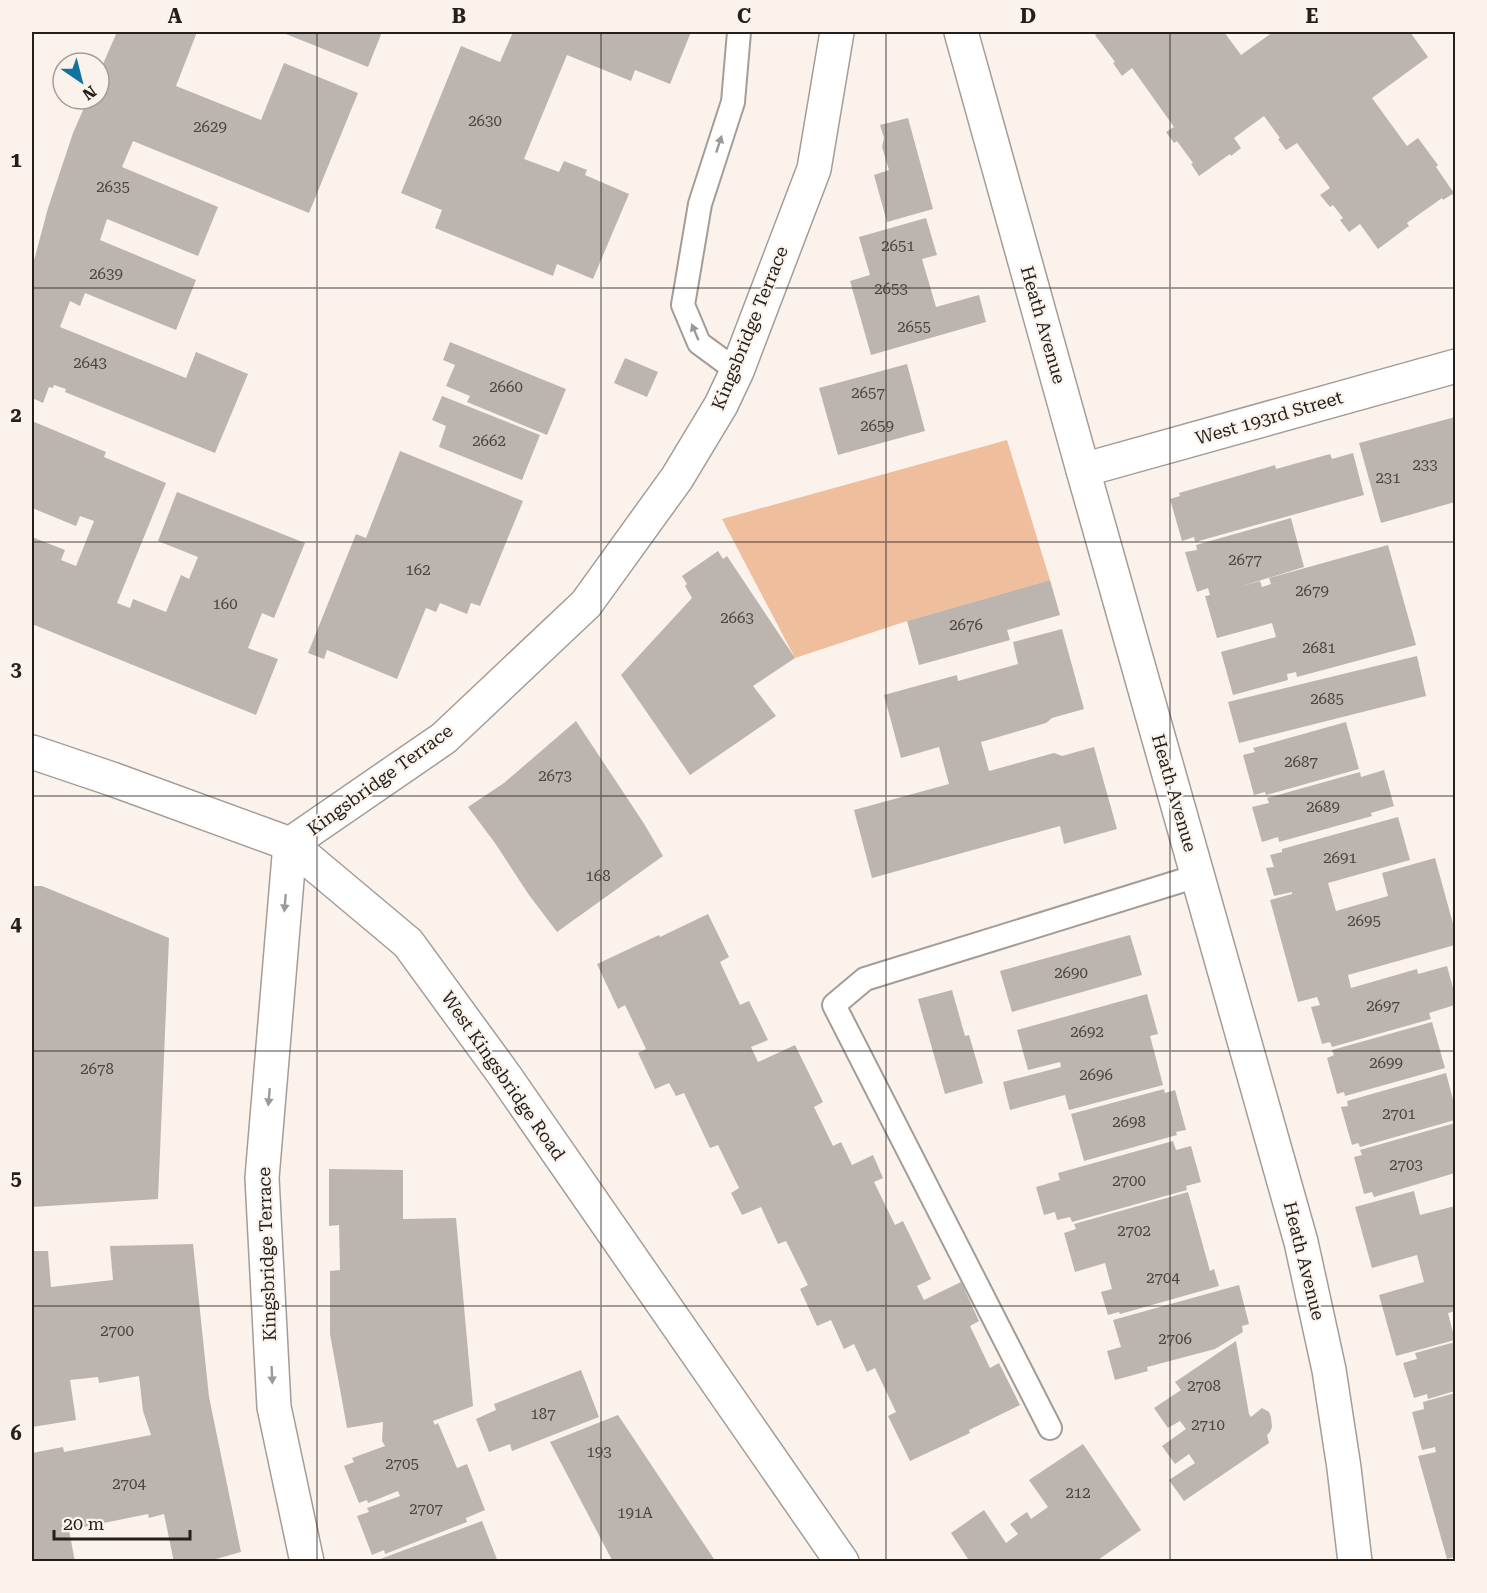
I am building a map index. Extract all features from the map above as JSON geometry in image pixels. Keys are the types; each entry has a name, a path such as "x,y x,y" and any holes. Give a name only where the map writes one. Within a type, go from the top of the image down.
{"street":[{"name":"Kingsbridge Terrace","path":"307,1562 274,1407 262,1178 290,844 444,738 586,604 677,478 721,405 737,371 814,169 837,32"},
{"name":"Heath Avenue","path":"961,32 1301,1242 1329,1370 1344,1468 1354,1562"},
{"name":"West 193rd Street","path":"1083,470 1455,366"},
{"name":"West Kingsbridge Road","path":"32,752 290,844 408,943 505,1076 842,1562"}],"lane":[{"path":"737,371 699,343 683,305 700,204 734,102 739,32"},
{"path":"1050,1428 834,1005 865,979 1197,876"}],"shaded area":[{"path":"1007,440 1050,580 907,621 795,658 722,519"}],"building":[{"path":"117,32 197,32 176,86 261,120 284,63 358,93 309,213 133,141 122,167 218,207 198,256 107,219 100,240 196,280 176,330 85,293 80,306 70,301 60,327 186,378 196,352 248,374 215,453 65,392 66,389 54,385 53,388 49,387 43,403 32,398 32,268 48,208 83,111 111,111 111,51 109,51"},
{"path":"281,32 382,32 368,67"},
{"path":"513,32 691,32 670,84 635,70 631,81 567,55 524,159 559,172 564,161 587,170 585,175 629,194 593,279 557,264 553,276 435,228 442,210 401,193 461,46 500,62"},
{"path":"1100,32 1224,32 1241,55 1273,32 1410,32 1428,57 1372,98 1407,146 1418,138 1438,165 1436,167 1454,193 1443,200 1442,198 1407,223 1409,226 1378,249 1360,224 1349,232 1340,220 1343,218 1333,205 1330,207 1320,195 1330,188 1297,143 1286,150 1264,116 1234,138 1241,148 1199,176 1191,164 1193,163 1177,141 1174,143 1166,132 1174,127 1132,68 1122,76 1113,63 1115,62 1095,35"},
{"path":"908,118 933,209 887,222 874,175 889,170 882,147 884,138 880,125"},
{"path":"926,218 937,255 922,259 936,307 979,295 986,322 871,355 850,281 870,275 859,237"},
{"path":"450,342 566,389 547,435 467,402 470,396 446,386 455,365 443,360"},
{"path":"625,358 658,372 647,397 614,383"},
{"path":"907,364 925,431 838,455 819,388"},
{"path":"442,396 540,435 522,480 439,447 446,426 432,420"},
{"path":"1455,417 1455,502 1381,523 1359,443"},
{"path":"32,421 106,452 104,457 166,483 117,603 130,608 133,599 166,612 181,575 189,579 198,557 158,541 177,492 305,543 274,618 262,613 248,648 278,659 256,715 32,624 32,537 65,550 61,560 76,566 94,521 80,516 76,526 32,508"},
{"path":"400,451 523,501 480,606 471,603 467,614 440,603 436,612 426,608 397,679 327,650 324,659 308,653 356,534 366,538"},
{"path":"1353,453 1364,495 1195,542 1194,537 1182,541 1170,499 1180,496 1179,493 1275,465 1276,469 1330,454 1332,459"},
{"path":"1291,518 1304,567 1239,587 1260,581 1262,587 1271,584 1269,578 1388,545 1416,645 1297,677 1296,672 1287,674 1288,680 1233,695 1221,652 1276,637 1272,623 1217,638 1205,596 1210,595 1208,588 1197,592 1185,552 1197,550 1196,545"},
{"path":"718,551 723,559 727,556 795,658 753,686 776,716 690,775 621,675 692,598 682,576"},
{"path":"1050,580 1060,615 1007,630 1010,640 919,665 907,621"},
{"path":"1062,629 1084,709 981,742 989,771 1054,753 1062,756 1094,747 1117,829 1064,844 1060,826 872,878 854,810 949,784 939,747 901,758 884,695 957,675 958,681 1018,664 1013,642"},
{"path":"1417,656 1426,696 1239,743 1228,702"},
{"path":"576,721 663,856 557,932 468,807 504,783"},
{"path":"1346,722 1359,769 1266,795 1265,792 1254,795 1243,755 1255,752 1253,748"},
{"path":"1384,770 1394,806 1371,813 1372,816 1279,842 1278,837 1262,842 1252,807 1269,803 1267,798 1360,772 1361,777"},
{"path":"1398,817 1410,860 1328,883 1336,911 1388,896 1382,873 1435,858 1455,931 1455,945 1348,975 1351,988 1417,969 1418,974 1447,966 1455,995 1455,1005 1429,1013 1431,1019 1332,1047 1330,1042 1322,1044 1311,1007 1320,1005 1317,997 1298,1002 1270,900 1292,894 1292,892 1274,896 1266,868 1274,867 1270,855 1282,852 1282,849"},
{"path":"32,886 42,886 169,938 158,1199 32,1207"},
{"path":"708,914 729,957 720,962 740,1005 749,1001 768,1040 751,1047 758,1062 795,1045 823,1102 814,1107 833,1146 841,1142 852,1165 873,1155 883,1178 874,1182 895,1225 903,1221 931,1279 917,1286 924,1300 961,1282 979,1321 970,1326 990,1368 999,1363 1020,1405 969,1430 970,1433 910,1461 888,1416 896,1412 875,1368 867,1372 854,1344 844,1349 831,1320 817,1326 800,1289 808,1285 786,1241 778,1244 761,1207 742,1215 731,1193 739,1188 718,1145 710,1148 684,1093 676,1096 669,1083 655,1089 638,1053 646,1049 625,1005 618,1009 597,964"},
{"path":"1130,935 1142,975 1012,1012 1000,971"},
{"path":"952,990 965,1036 969,1035 983,1083 945,1094 918,999"},
{"path":"1147,994 1158,1034 1150,1036 1163,1085 1069,1110 1065,1095 1010,1110 1003,1082 1061,1067 1060,1062 1028,1070 1017,1030"},
{"path":"1432,1022 1445,1068 1345,1096 1344,1092 1337,1094 1327,1058 1334,1055 1332,1050"},
{"path":"1446,1073 1455,1107 1455,1120 1360,1147 1358,1143 1352,1145 1341,1107 1348,1106 1347,1101"},
{"path":"1164,1089 1165,1093 1175,1090 1186,1130 1176,1132 1177,1135 1084,1161 1071,1114"},
{"path":"1455,1123 1455,1173 1374,1197 1372,1192 1364,1194 1354,1157 1362,1155 1360,1150"},
{"path":"1173,1141 1176,1150 1191,1146 1201,1182 1186,1186 1187,1190 1072,1222 1070,1217 1057,1220 1055,1212 1044,1215 1036,1187 1060,1180 1058,1173"},
{"path":"329,1169 403,1170 403,1219 456,1218 473,1406 433,1421 435,1425 438,1423 457,1468 467,1464 485,1510 466,1518 467,1522 385,1554 384,1550 372,1555 357,1516 369,1512 367,1508 400,1496 398,1491 368,1503 367,1500 359,1503 344,1466 354,1462 352,1458 385,1446 382,1441 383,1422 347,1428 330,1334 330,1271 340,1270 339,1225 329,1226"},
{"path":"1414,1191 1420,1215 1455,1206 1455,1311 1448,1313 1455,1340 1396,1356 1379,1295 1424,1282 1417,1255 1372,1268 1355,1207"},
{"path":"1188,1192 1210,1271 1214,1269 1219,1286 1120,1314 1119,1312 1108,1315 1101,1292 1112,1289 1105,1263 1075,1272 1064,1233 1076,1229 1074,1224"},
{"path":"193,1244 209,1397 241,1552 205,1562 174,1562 164,1514 149,1518 148,1514 69,1530 75,1562 32,1562 32,1453 63,1447 64,1452 151,1435 143,1411 139,1376 99,1383 98,1377 70,1380 76,1420 32,1427 32,1251 48,1251 51,1287 113,1280 110,1246"},
{"path":"1239,1285 1249,1324 1242,1326 1243,1332 1215,1349 1147,1367 1148,1371 1115,1380 1107,1351 1121,1347 1113,1320"},
{"path":"1236,1341 1249,1414 1251,1417 1262,1408 1269,1412 1272,1427 1267,1435 1269,1443 1184,1501 1169,1480 1195,1463 1189,1454 1175,1464 1162,1446 1186,1429 1180,1421 1168,1428 1154,1408 1181,1390 1175,1382"},
{"path":"1455,1342 1455,1391 1428,1399 1427,1394 1414,1398 1403,1363 1417,1359 1415,1353"},
{"path":"581,1370 599,1417 512,1451 510,1444 489,1452 476,1419 496,1410 494,1404"},
{"path":"1455,1393 1455,1557 1447,1559 1418,1456 1436,1452 1435,1447 1422,1450 1412,1412 1424,1409 1423,1402"},
{"path":"618,1415 716,1562 613,1562 550,1442"},
{"path":"1083,1444 1141,1530 1095,1562 970,1562 951,1533 984,1510 1006,1543 1018,1534 1010,1524 1027,1512 1031,1519 1048,1507 1029,1480"},
{"path":"482,1521 498,1562 375,1562 375,1561"}]}
